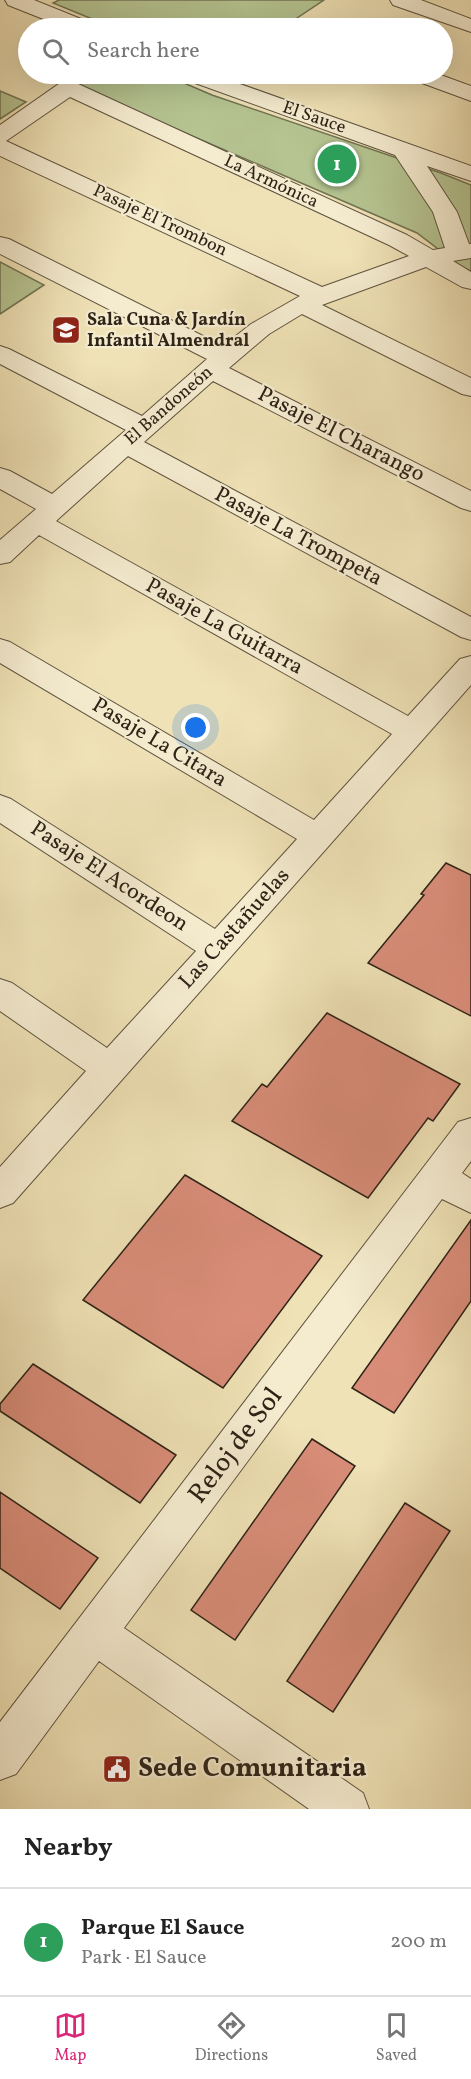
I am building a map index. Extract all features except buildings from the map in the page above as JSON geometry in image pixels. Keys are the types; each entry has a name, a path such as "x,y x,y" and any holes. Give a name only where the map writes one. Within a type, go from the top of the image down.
{"street":[{"path":"16,0 59,18"},
{"path":"400,0 449,18"},
{"path":"453,19 471,26"},
{"name":"El Sauce","path":"220,84 404,149 465,165"},
{"path":"445,84 471,94"},
{"name":"La Armónica","path":"0,135 68,88 398,240 471,282"},
{"name":"Pasaje El Trombon","path":"0,147 311,300 471,388"},
{"name":"El Bandoneón","path":"0,555 217,363 260,329 311,300 428,258 464,252 457,240 453,225 404,149"},
{"name":"Pasaje El Charango","path":"0,244 471,502"},
{"name":"Pasaje La Trompeta","path":"0,354 135,436 471,630"},
{"name":"Pasaje La Guitarra","path":"0,477 46,515 412,732"},
{"name":"Pasaje La Citara","path":"0,649 318,837"},
{"name":"Las Castañuelas","path":"0,1192 471,666"},
{"name":"Pasaje El Acordeon","path":"0,807 218,948"},
{"path":"0,993 110,1069"},
{"name":"Reloj de Sol","path":"0,1758 471,1133"},
{"path":"437,1178 471,1197"},
{"path":"95,1633 347,1809"}],"green space":[{"path":"59,0 324,0 297,18 90,18 53,3"},
{"path":"186,84 471,185 471,271 463,268 417,233 74,85"},
{"path":"0,91 26,102 0,119"},
{"path":"0,262 44,285 0,314"}],"place":[{"name":"Parque El Sauce","path":"337,164"},
{"name":"Sala Cuna & Jardín Infantil Almendral","path":"66,330"},
{"name":"Sede Comunitaria","path":"117,1769"}]}
